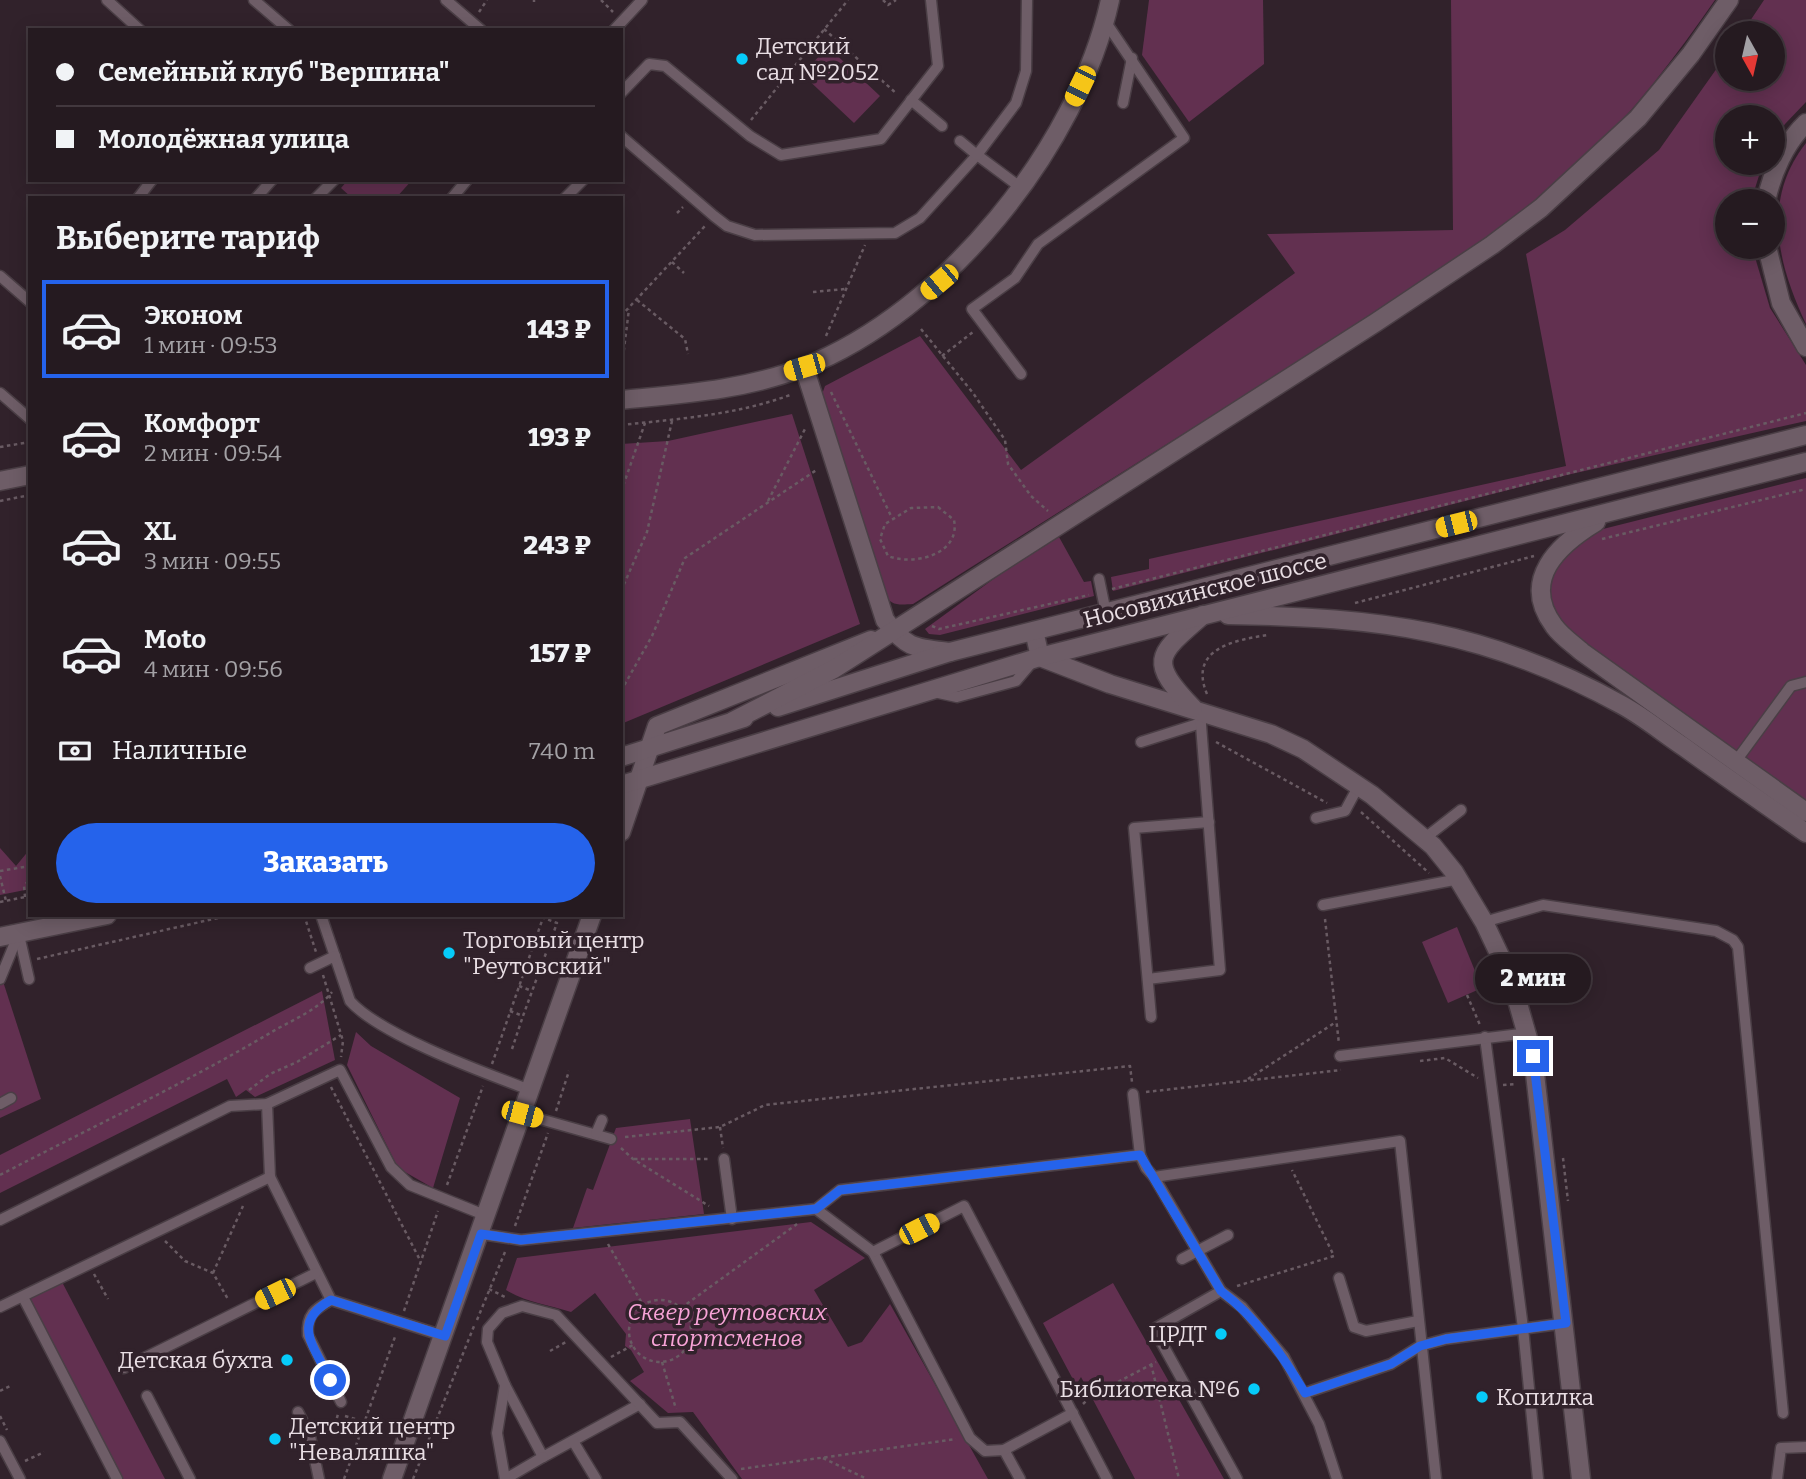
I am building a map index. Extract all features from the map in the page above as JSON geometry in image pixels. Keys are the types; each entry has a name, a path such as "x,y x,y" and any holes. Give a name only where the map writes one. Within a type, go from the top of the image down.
{"main road":[{"path":"623,400 712,390 810,364 877,330 939,282 1020,187 1072,104 1089,69 1110,0"},
{"path":"733,722 834,669 1375,323 1541,208 1638,118 1691,54 1729,0"},
{"path":"1768,189 1785,151 1806,123"},
{"path":"1770,259 1782,303 1806,347"},
{"path":"810,364 876,600 893,631 911,648 950,652"},
{"name":"Носовихинское шоссе","path":"623,756 950,652 1806,435"},
{"name":"Носовихинское шоссе","path":"623,784 1038,657 1806,462"},
{"path":"0,481 28,475"},
{"path":"1614,511 1568,538 1549,560 1541,583 1543,606 1554,627 1582,652 1806,811"},
{"path":"1199,715 1166,679 1162,660 1170,643 1203,615 1325,617 1450,635 1500,649 1625,706 1806,832"},
{"path":"623,826 657,726 893,631"},
{"path":"1034,631 1038,657 1199,715 1272,734 1325,762 1359,785 1425,838 1459,879 1484,922 1510,979 1528,1033 1539,1092 1581,1479"},
{"path":"6,934 96,917"},
{"path":"392,1479 445,1336 591,917"}],"lane":[{"path":"107,0 138,28"},
{"path":"254,0 287,28"},
{"path":"446,0 474,28"},
{"path":"616,28 642,0"},
{"path":"623,91 649,64 664,66 743,130 781,155 881,139 938,66 931,0"},
{"path":"623,138 727,226 755,235 895,233 920,218 977,155 1016,103 1026,71 1027,0"},
{"path":"1021,374 972,309 1015,278 1038,244 1184,138 1105,21"},
{"path":"1123,103 1132,58"},
{"path":"910,102 942,126"},
{"path":"960,141 1020,187"},
{"path":"140,196 150,182"},
{"path":"258,196 270,182"},
{"path":"318,196 332,182"},
{"path":"454,196 465,182"},
{"path":"567,196 581,182"},
{"path":"0,276 28,300"},
{"path":"0,393 28,417"},
{"path":"1099,579 1106,612"},
{"path":"1736,761 1791,685 1806,682"},
{"path":"1141,743 1199,715 1220,971 1148,979"},
{"path":"1343,822 1345,811 1359,785"},
{"path":"1425,838 1461,810"},
{"path":"1316,818 1345,811"},
{"path":"1345,811 1354,820"},
{"path":"1151,1017 1135,828 1209,822"},
{"path":"1323,905 1459,879"},
{"path":"1484,922 1543,905 1716,931 1733,940 1738,947 1783,1413"},
{"path":"321,917 350,1001 356,1008 377,1023 488,1074 530,1090"},
{"path":"6,934 25,962 29,979"},
{"path":"0,979 6,934"},
{"path":"315,966 335,956"},
{"path":"1340,1056 1528,1033"},
{"path":"1485,1037 1523,1328 1538,1479"},
{"path":"0,1220 230,1106 267,1104 340,1069 391,1167 410,1185 487,1216"},
{"path":"1133,1094 1140,1155 1146,1168 1154,1177 1221,1291 1242,1307 1267,1337 1305,1393 1332,1456 1337,1479"},
{"path":"0,1104 11,1098"},
{"path":"267,1104 270,1177 331,1300 445,1336"},
{"path":"522,1114 611,1139"},
{"path":"596,1135 602,1120"},
{"path":"1154,1177 1400,1141 1436,1479"},
{"path":"481,1234 510,1238 601,1232 816,1209 840,1190 1140,1155"},
{"path":"724,1159 732,1219"},
{"path":"1,1304 23,1297 270,1177"},
{"path":"873,1252 964,1206 1107,1479"},
{"path":"816,1209 873,1252 970,1438 985,1451 1004,1450 1073,1413"},
{"path":"1182,1259 1228,1235"},
{"path":"74,1272 80,1283"},
{"path":"124,1368 316,1273"},
{"path":"1339,1278 1353,1327 1366,1331 1418,1321"},
{"path":"1221,1291 1154,1329 1237,1479"},
{"path":"23,1297 117,1479"},
{"path":"331,1300 315,1309 307,1324 308,1335 341,1402"},
{"path":"543,1457 505,1385 487,1342 488,1329 502,1313 522,1306 556,1315 603,1362 657,1423 680,1423 729,1475"},
{"path":"1305,1393 1391,1364 1420,1346 1446,1339 1566,1323"},
{"path":"505,1385 497,1433 506,1478 640,1404"},
{"path":"147,1396 190,1479"},
{"path":"298,1412 310,1436 319,1479"},
{"path":"0,1441 20,1479"},
{"path":"573,1441 596,1479"},
{"path":"1777,1479 1781,1448 1806,1447"},
{"path":"1004,1450 1020,1479"}],"path":[{"path":"601,0 622,21"},
{"path":"743,130 848,0"},
{"path":"883,0 888,5 897,0"},
{"path":"824,29 910,102"},
{"path":"623,314 701,230"},
{"path":"810,364 870,233"},
{"path":"671,262 684,272"},
{"path":"813,292 846,289"},
{"path":"636,300 685,339 688,354"},
{"path":"623,357 629,308"},
{"path":"942,356 983,324"},
{"path":"921,329 973,393 1004,440 1009,464 1031,496 1061,522"},
{"path":"827,382 891,518"},
{"path":"623,425 672,421 762,405 790,395"},
{"path":"913,616 939,629 1101,592 1806,413"},
{"path":"623,587 648,532 672,421"},
{"path":"623,480 645,423"},
{"path":"767,503 805,429"},
{"path":"0,447 28,442"},
{"path":"623,687 652,636 685,558 818,469"},
{"path":"0,501 28,495"},
{"path":"938,507 954,520 956,527 953,535 940,550 926,559 907,561 888,556 883,550 881,531 891,518 911,508 938,507"},
{"path":"1198,687 1207,694 1201,671 1206,660 1223,644 1275,633"},
{"path":"0,871 28,866"},
{"path":"0,876 6,901"},
{"path":"0,902 27,896"},
{"path":"1323,905 1340,1056 1327,1072"},
{"path":"25,962 222,917"},
{"path":"304,917 315,966 330,996 341,1035 340,1069"},
{"path":"344,1479 543,917"},
{"path":"512,1049 557,923 545,917"},
{"path":"536,938 550,943"},
{"path":"527,962 541,967"},
{"path":"519,986 532,991"},
{"path":"1467,995 1485,1037"},
{"path":"0,1175 144,1100 191,1079 330,996"},
{"path":"510,1011 523,1016"},
{"path":"1245,1081 1336,1022"},
{"path":"230,1106 270,1074 297,1062 341,1035"},
{"path":"1419,1061 1445,1058 1492,1086"},
{"path":"611,1139 720,1127 765,1105 1130,1066 1133,1094 1353,1069"},
{"path":"413,1479 510,1238 569,1071"},
{"path":"326,1076 421,1262"},
{"path":"633,1159 724,1159 720,1127"},
{"path":"611,1139 633,1159 717,1211"},
{"path":"1562,1147 1569,1210"},
{"path":"1221,1291 1334,1256 1285,1158"},
{"path":"213,1273 245,1201 241,1191"},
{"path":"681,1308 770,1247 816,1209"},
{"path":"156,1232 185,1261 213,1273 236,1313"},
{"path":"601,1232 643,1305"},
{"path":"89,1265 108,1299"},
{"path":"663,1300 681,1308 690,1323 690,1341 678,1356 662,1362 645,1358 632,1345 629,1336 631,1319 643,1305 663,1300"},
{"path":"603,1362 632,1345"},
{"path":"1073,1413 1091,1396 1168,1354"},
{"path":"662,1362 680,1423"},
{"path":"1151,1364 1179,1479"},
{"path":"0,1391 10,1386"},
{"path":"310,1436 335,1424 341,1402"},
{"path":"338,1414 365,1422"},
{"path":"729,1475 820,1458 970,1438"},
{"path":"24,1462 44,1452"},
{"path":"820,1458 867,1479"}],"green space":[{"path":"1149,0 1263,0 1264,64 1189,122 1142,55"},
{"path":"1451,0 1715,0 1654,83 1620,123 1584,160 1516,218 1366,319 913,604 899,604 889,600 883,593 821,397 825,386 920,336 1021,470 1295,273 1267,234 1453,230"},
{"path":"1764,0 1806,0 1806,102 1785,124 1785,105 1715,105 1715,175 1759,175 1755,189 1715,189 1715,259 1756,259 1770,308 1806,365 1806,421 1567,475 1113,591 1111,577 1149,569 1149,559 1566,466 1526,254 1565,230 1659,150 1715,71 1715,91 1785,91 1785,21 1750,21"},
{"path":"828,47 880,96 854,123 802,74"},
{"path":"1806,143 1806,324 1783,259 1785,259 1785,189 1783,189 1792,165"},
{"path":"346,182 410,182 398,196 350,196 341,188"},
{"path":"792,414 860,624 623,723 623,444 668,441"},
{"path":"1806,478 1806,802 1569,631 1554,613 1550,593 1554,573 1564,555 1577,542 1599,530"},
{"path":"1059,537 1084,582 1091,581 1094,596 940,635 929,634 925,629 1003,572"},
{"path":"0,848 16,866 28,851 28,889 0,895"},
{"path":"1457,927 1482,988 1448,1003 1422,942"},
{"path":"0,972 41,1099 0,1118"},
{"path":"322,991 335,1060 255,1097 246,1090 236,1097 227,1079 0,1193 0,1155"},
{"path":"356,1032 371,1046 460,1098 433,1188 398,1168 347,1065"},
{"path":"690,1119 704,1214 573,1228 587,1188 593,1190 616,1128"},
{"name":"Сквер реутовских спортсменов","path":"811,1222 865,1258 814,1290 848,1347 862,1342 890,1304 988,1479 742,1479 693,1412 668,1413 630,1381 644,1372 631,1350 625,1346 626,1334 595,1293 571,1312 530,1301 506,1290 517,1258"},
{"path":"62,1282 165,1479 122,1479 29,1298"},
{"path":"1113,1283 1224,1479 1135,1479 1081,1377 1076,1385 1043,1323"}],"place":[{"name":"Детский сад №2052","path":"742,59"},
{"name":"Торговый центр \"Реутовский\"","path":"449,953"},
{"name":"ЦРДТ","path":"1221,1334"},
{"name":"Детская бухта","path":"287,1360"},
{"name":"Библиотека №6","path":"1254,1389"},
{"name":"Копилка","path":"1482,1397"},
{"name":"Детский центр \"Неваляшка\"","path":"275,1439"}],"route":[{"path":"330,1380 308,1335 307,1324 315,1309 331,1300 445,1336 481,1234 521,1240 816,1209 840,1190 1140,1155 1221,1291 1242,1307 1284,1357 1305,1393 1391,1364 1420,1346 1446,1339 1566,1323 1533,1056"}]}
